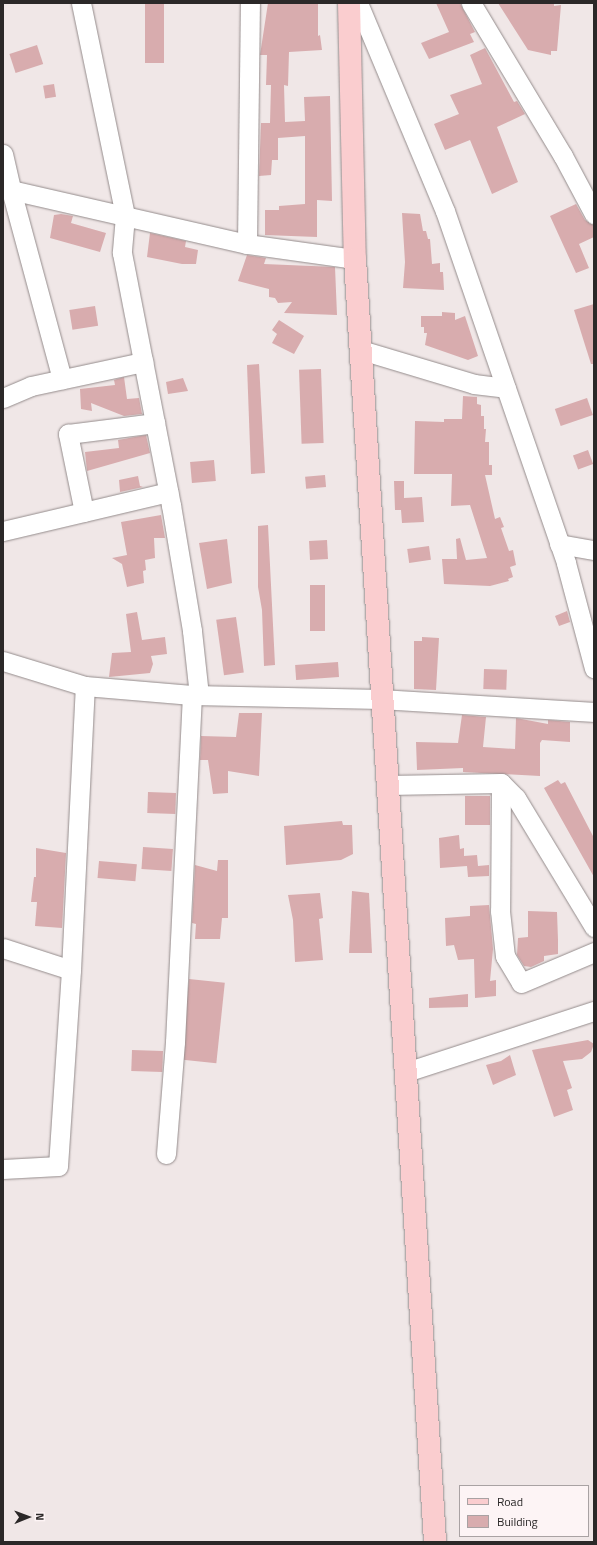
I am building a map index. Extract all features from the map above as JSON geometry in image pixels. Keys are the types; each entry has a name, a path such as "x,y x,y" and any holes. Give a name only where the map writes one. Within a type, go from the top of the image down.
{"main road":[{"path":"349,3 356,259 361,350 381,699 388,785 435,1542"}],"street":[{"path":"81,3 125,216 122,253 168,492 192,631 196,695 176,1026 166,1154"},
{"path":"247,244 250,3"},
{"path":"358,3 445,211 559,544 594,668"},
{"path":"471,3 563,156 594,214"},
{"path":"3,154 11,190 62,379"},
{"path":"11,190 247,244 356,259"},
{"path":"361,350 474,384 506,388"},
{"path":"3,398 31,386 143,362"},
{"path":"84,512 68,434 155,423"},
{"path":"3,531 168,492"},
{"path":"559,544 594,550"},
{"path":"3,661 84,686 196,695 381,699 594,712"},
{"path":"3,1169 58,1166 71,970 84,686"},
{"path":"501,783 500,911 504,956 521,983 594,952"},
{"path":"388,785 501,783 516,798 594,927"},
{"path":"3,948 71,970"},
{"path":"406,1072 594,1010"}],"building":[{"path":"145,3 164,3 164,63 145,63"},
{"path":"268,3 318,3 318,36 320,35 322,50 289,52 288,86 284,85 285,122 305,121 304,97 330,96 332,201 317,200 317,237 265,235 265,210 279,210 279,206 305,204 305,136 278,138 278,160 272,160 271,175 259,176 261,123 270,123 271,85 266,85 267,55 260,55"},
{"path":"436,3 460,3 475,32 470,34 474,42 429,59 421,43 449,32"},
{"path":"498,3 554,3 554,6 561,5 557,51 551,51 551,55 528,50"},
{"path":"37,45 43,64 16,73 9,54"},
{"path":"485,48 514,102 517,101 525,114 497,127 518,182 492,194 470,140 445,150 434,124 459,114 450,95 482,84 470,55"},
{"path":"54,84 56,97 45,99 43,86"},
{"path":"576,204 585,220 594,225 594,237 579,244 589,268 576,273 550,216"},
{"path":"402,213 420,214 423,231 426,231 428,239 430,239 432,264 440,263 440,272 443,272 444,290 403,288 405,262"},
{"path":"61,214 73,216 71,223 106,233 100,252 50,238 54,215"},
{"path":"150,233 186,241 185,247 198,250 196,264 182,264 147,257"},
{"path":"247,255 266,258 264,264 335,267 337,315 284,313 292,302 278,303 275,298 269,297 269,289 238,281"},
{"path":"594,304 594,364 591,364 574,310"},
{"path":"95,306 98,326 72,330 69,310"},
{"path":"442,312 455,313 455,320 465,316 478,356 468,360 425,345 427,333 424,333 424,327 421,327 421,316 442,316"},
{"path":"279,320 304,336 294,354 272,343 277,334 272,330"},
{"path":"259,364 265,473 251,474 247,365"},
{"path":"321,369 324,443 302,444 299,370"},
{"path":"124,377 127,399 139,398 142,414 124,416 91,403 92,411 81,409 80,389 115,385 114,380"},
{"path":"183,378 188,391 168,394 166,382"},
{"path":"463,396 477,397 477,404 481,405 481,416 484,416 484,429 486,429 485,442 489,442 489,465 492,465 492,475 485,475 495,519 500,517 504,527 501,528 509,551 513,550 516,565 510,567 513,577 508,579 509,581 490,586 444,584 442,559 457,559 456,539 460,538 466,560 487,558 470,505 451,506 452,474 414,474 415,421 444,422 444,419 462,419"},
{"path":"587,398 593,415 561,426 555,409"},
{"path":"146,435 150,453 87,471 85,452 119,448 118,440"},
{"path":"588,450 593,464 578,470 573,455"},
{"path":"214,460 216,481 192,483 190,462"},
{"path":"325,475 326,487 306,489 305,477"},
{"path":"138,476 140,486 143,487 120,492 119,480"},
{"path":"394,481 404,481 404,498 422,497 424,522 402,523 401,510 395,510"},
{"path":"161,515 165,538 154,538 155,558 145,560 146,570 143,571 144,583 127,587 122,564 112,558 127,555 121,522"},
{"path":"268,525 275,665 264,666 262,610 258,587 258,526"},
{"path":"227,539 232,583 207,589 199,543"},
{"path":"327,540 328,559 310,560 309,541"},
{"path":"429,546 431,560 409,563 407,549"},
{"path":"310,585 325,585 325,631 310,631"},
{"path":"567,611 570,622 559,626 555,616"},
{"path":"137,612 142,640 165,637 167,654 151,656 153,664 150,673 109,677 112,653 131,652 126,614"},
{"path":"236,617 244,672 224,675 216,620"},
{"path":"422,637 439,638 436,690 414,689 414,641 422,641"},
{"path":"338,662 339,677 296,680 295,665"},
{"path":"484,669 507,670 506,690 483,689"},
{"path":"239,713 262,713 259,776 228,771 228,793 213,794 208,760 200,760 201,736 236,737"},
{"path":"462,715 486,717 483,747 515,749 516,718 548,724 548,720 570,722 570,742 542,740 540,743 540,776 463,772 463,768 417,770 416,742 458,743"},
{"path":"558,780 561,784 565,782 594,838 594,877 544,788"},
{"path":"148,792 176,793 175,814 147,813"},
{"path":"465,796 490,796 490,825 465,825"},
{"path":"342,821 343,825 352,825 353,854 341,860 286,865 284,826"},
{"path":"459,835 460,849 464,848 464,856 477,855 478,866 489,865 489,876 468,877 467,866 440,868 439,838"},
{"path":"143,847 173,849 171,871 141,869"},
{"path":"36,848 66,853 62,928 35,926 37,902 31,902 34,877 36,877"},
{"path":"218,860 228,860 228,918 222,918 220,939 195,939 196,924 192,923 195,865 217,871"},
{"path":"99,861 137,864 135,881 98,878"},
{"path":"352,891 369,893 372,953 349,953"},
{"path":"320,893 323,918 319,919 323,960 295,962 293,920 288,895"},
{"path":"489,905 493,949 490,981 496,980 496,996 475,998 474,959 458,960 454,945 446,946 445,918 470,916 470,906"},
{"path":"528,911 557,912 558,954 544,956 544,961 531,967 524,966 517,955 518,938 528,937"},
{"path":"189,979 225,983 216,1063 181,1060"},
{"path":"468,994 468,1007 429,1008 429,998"},
{"path":"588,1040 594,1044 591,1052 582,1059 563,1061 572,1088 567,1090 573,1110 554,1117 532,1050"},
{"path":"132,1050 163,1051 162,1072 131,1071"},
{"path":"510,1055 516,1075 493,1085 486,1065 501,1061"}]}
